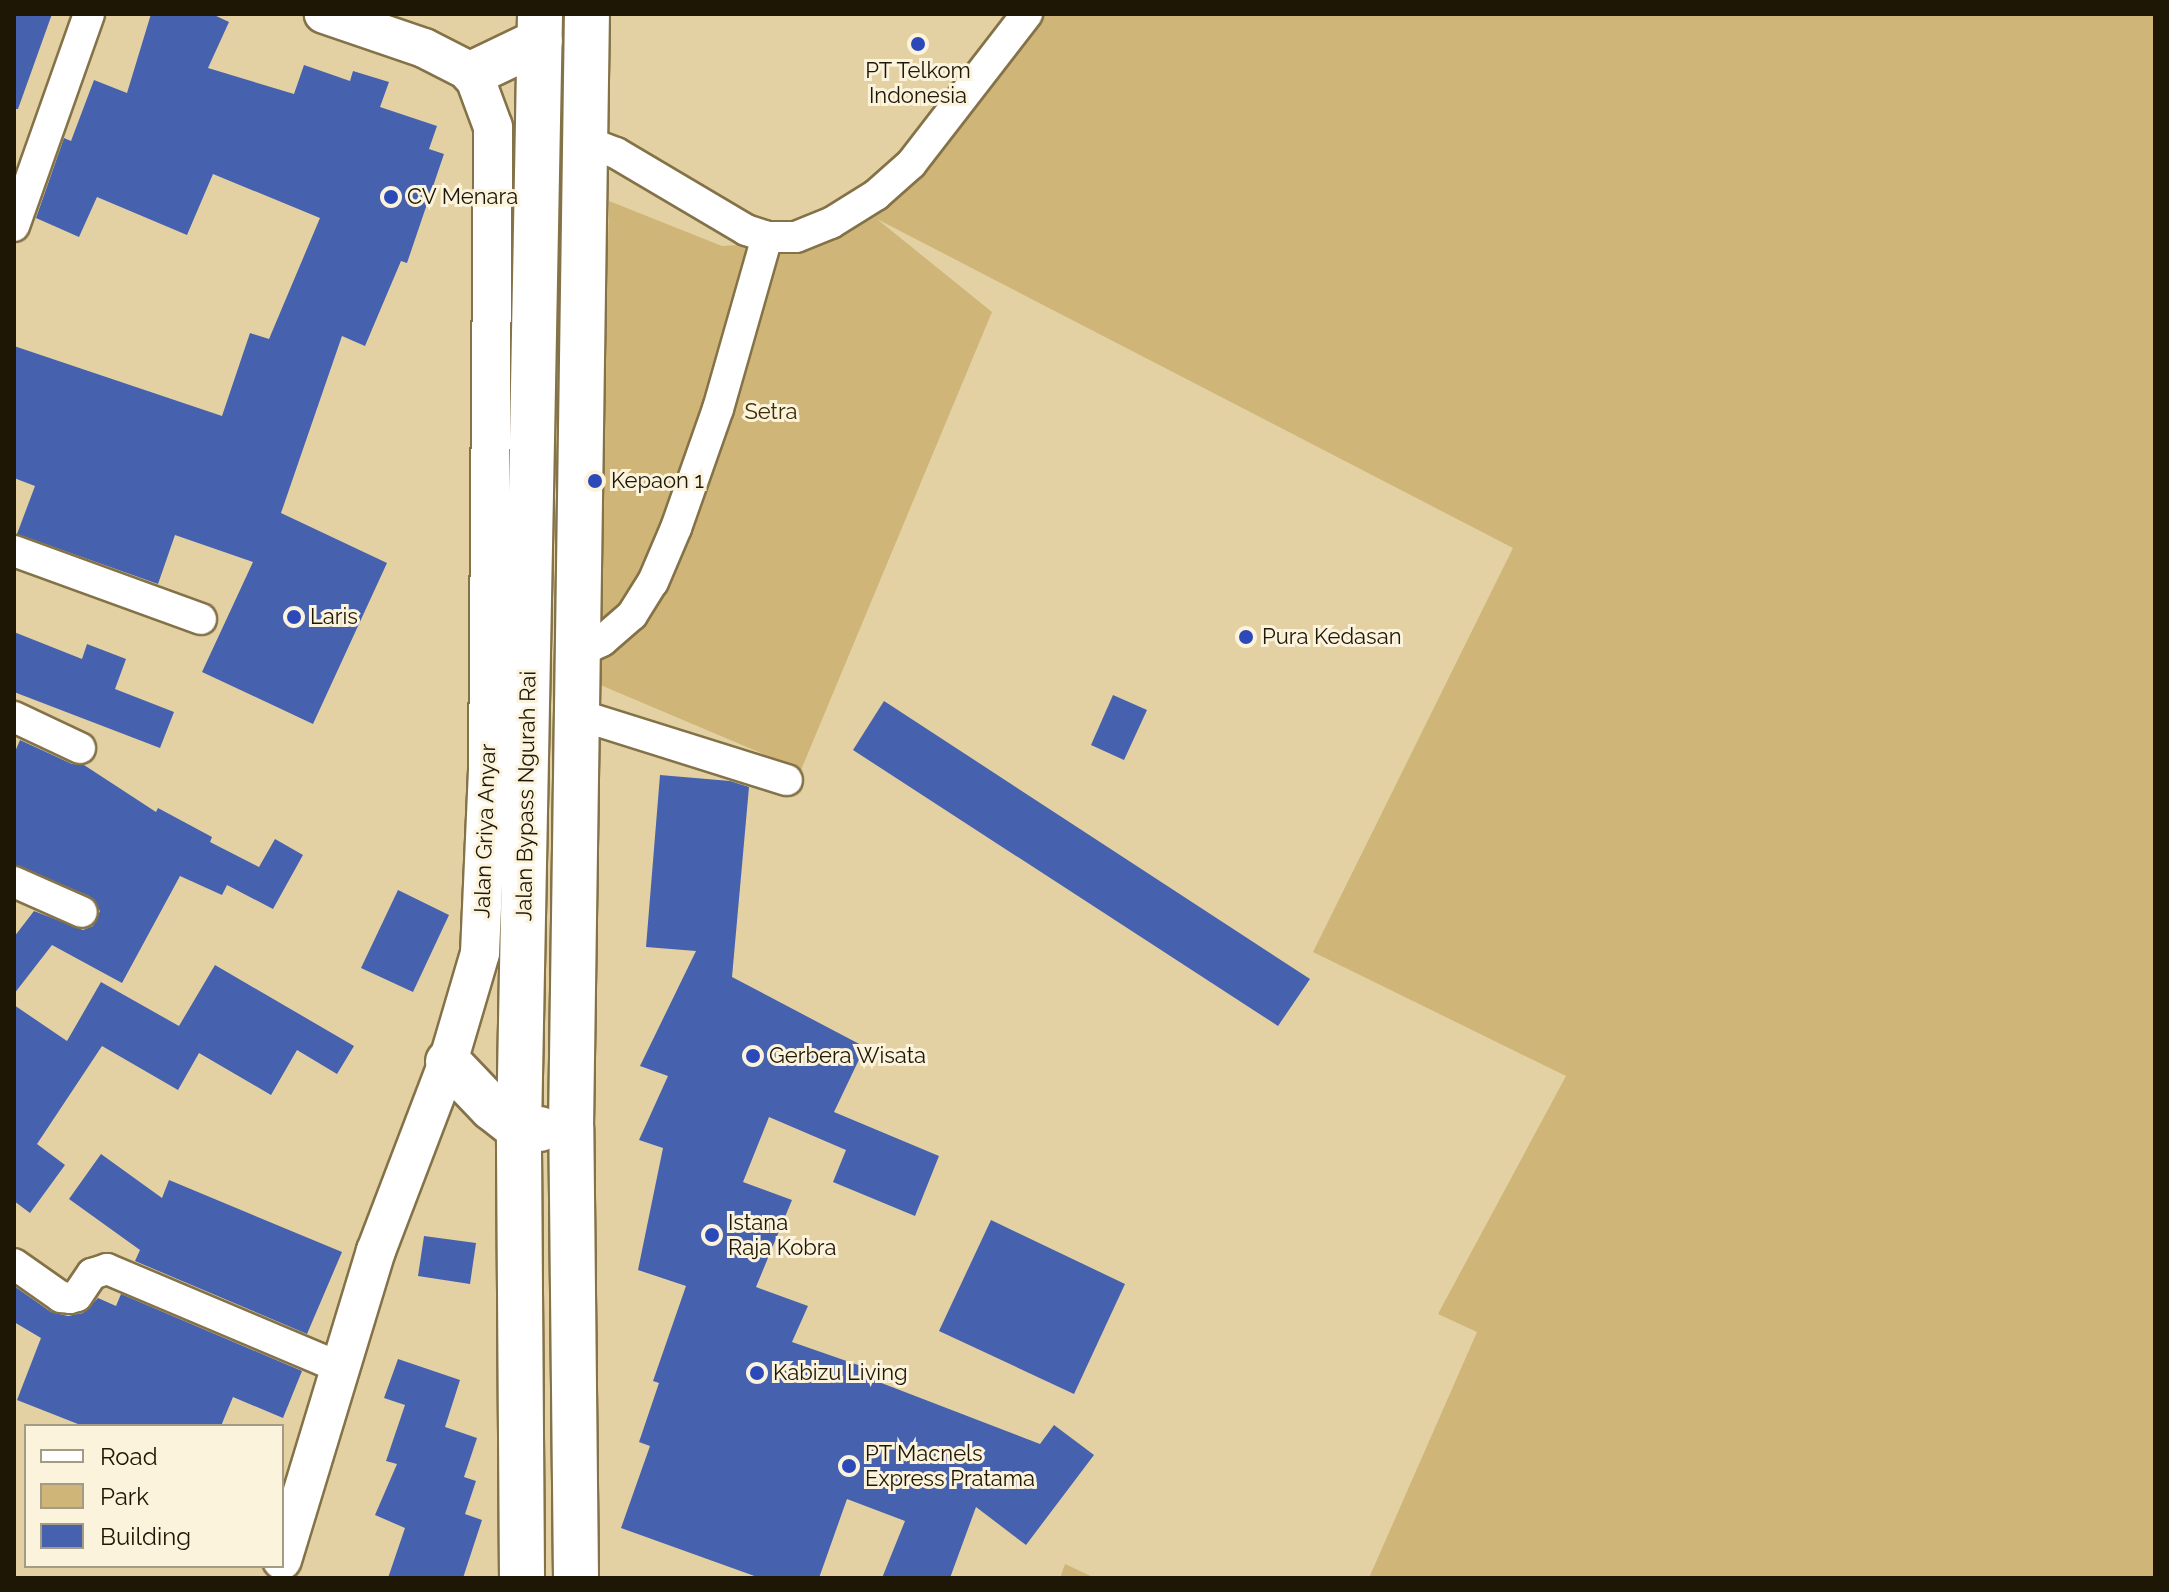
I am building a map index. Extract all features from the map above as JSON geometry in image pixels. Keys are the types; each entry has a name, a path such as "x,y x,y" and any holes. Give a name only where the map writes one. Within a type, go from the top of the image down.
{"highway":[{"path":"576,1578 571,1128 587,14"},
{"path":"473,73 540,28"},
{"name":"Jalan Bypass Ngurah Rai","path":"522,1578 519,1129 540,28"},
{"path":"448,1062 492,1108 519,1129 571,1128"},
{"path":"522,1519 576,1519"}],"street":[{"path":"14,226 89,14"},
{"path":"324,14 424,48 473,73"},
{"path":"587,142 616,153 736,225 767,237 796,237 831,223 876,195 911,164 1027,14"},
{"name":"Jalan Griya Anyar","path":"284,1553 376,1251 448,1062 480,953 489,755 493,127 473,73"},
{"path":"577,653 602,641 632,615 653,582 676,528 718,409 767,237"},
{"path":"14,551 201,619"},
{"path":"576,714 787,780"},
{"path":"14,717 80,748"},
{"path":"14,882 82,912"},
{"path":"14,1264 61,1297 70,1298 77,1296 92,1274 107,1269 339,1367"}],"green space":[{"name":"Setra","path":"1031,14 2155,14 2155,1578 1369,1578 1477,1332 1438,1314 1566,1076 1313,952 1513,548 877,219 992,312 801,770 598,684 609,201 722,246 788,242 871,216"},
{"path":"1065,1564 1095,1578 1060,1578"}],"building":[{"path":"14,14 52,14 18,109 14,109"},
{"path":"151,14 212,14 229,22 208,68 294,94 304,65 350,81 353,71 389,82 380,107 437,126 429,149 444,154 407,263 401,261 365,346 342,336 281,513 387,563 313,724 202,672 253,562 175,535 158,584 17,534 35,486 14,478 14,346 222,416 250,333 269,339 320,218 213,174 187,235 97,197 79,237 36,218 64,138 71,141 94,80 127,93"},
{"path":"14,632 82,659 87,644 126,659 115,689 174,712 160,748 14,692"},
{"path":"1113,695 1147,710 1124,760 1091,745"},
{"path":"884,701 1310,979 1278,1026 853,750"},
{"path":"20,740 72,764 84,765 156,812 158,808 212,837 210,842 259,867 275,839 303,855 273,909 227,885 222,895 180,876 122,983 52,945 14,994 14,937 34,911 83,930 93,926 100,911 89,896 14,864 14,754"},
{"path":"660,775 730,781 749,787 732,977 865,1047 834,1112 939,1156 915,1216 833,1182 846,1150 769,1117 743,1182 792,1200 756,1287 808,1306 792,1342 861,1366 858,1374 1040,1444 1054,1425 1094,1455 1026,1545 976,1507 950,1578 882,1578 905,1521 847,1499 819,1578 760,1578 621,1528 650,1446 639,1442 659,1383 653,1381 686,1286 638,1270 663,1148 639,1140 668,1076 640,1066 696,951 646,947"},
{"path":"398,890 449,915 413,992 361,968"},
{"path":"215,965 354,1046 337,1074 297,1050 271,1095 199,1053 178,1090 102,1046 37,1144 65,1165 30,1213 14,1201 14,1005 67,1041 101,982 179,1026"},
{"path":"101,1154 162,1198 169,1180 342,1252 307,1334 135,1261 140,1250 69,1199"},
{"path":"991,1220 1125,1284 1074,1394 939,1331"},
{"path":"424,1236 476,1243 470,1284 418,1276"},
{"path":"14,1286 51,1312 68,1316 83,1313 98,1298 116,1306 121,1294 302,1371 283,1418 233,1397 222,1424 78,1424 17,1400 41,1338 14,1322"},
{"path":"398,1359 460,1380 445,1427 477,1438 464,1477 476,1481 465,1514 482,1520 463,1578 388,1578 405,1528 375,1515 397,1464 386,1461 405,1405 384,1398"}],"place":[{"name":"PT Telkom Indonesia","path":"918,44"},
{"name":"CV Menara","path":"391,197"},
{"name":"Kepaon 1","path":"595,481"},
{"name":"Laris","path":"294,617"},
{"name":"Pura Kedasan","path":"1246,637"},
{"name":"Gerbera Wisata","path":"753,1056"},
{"name":"Istana Raja Kobra","path":"712,1235"},
{"name":"Kabizu Living","path":"757,1373"},
{"name":"PT Macnels Express Pratama","path":"849,1466"}]}
